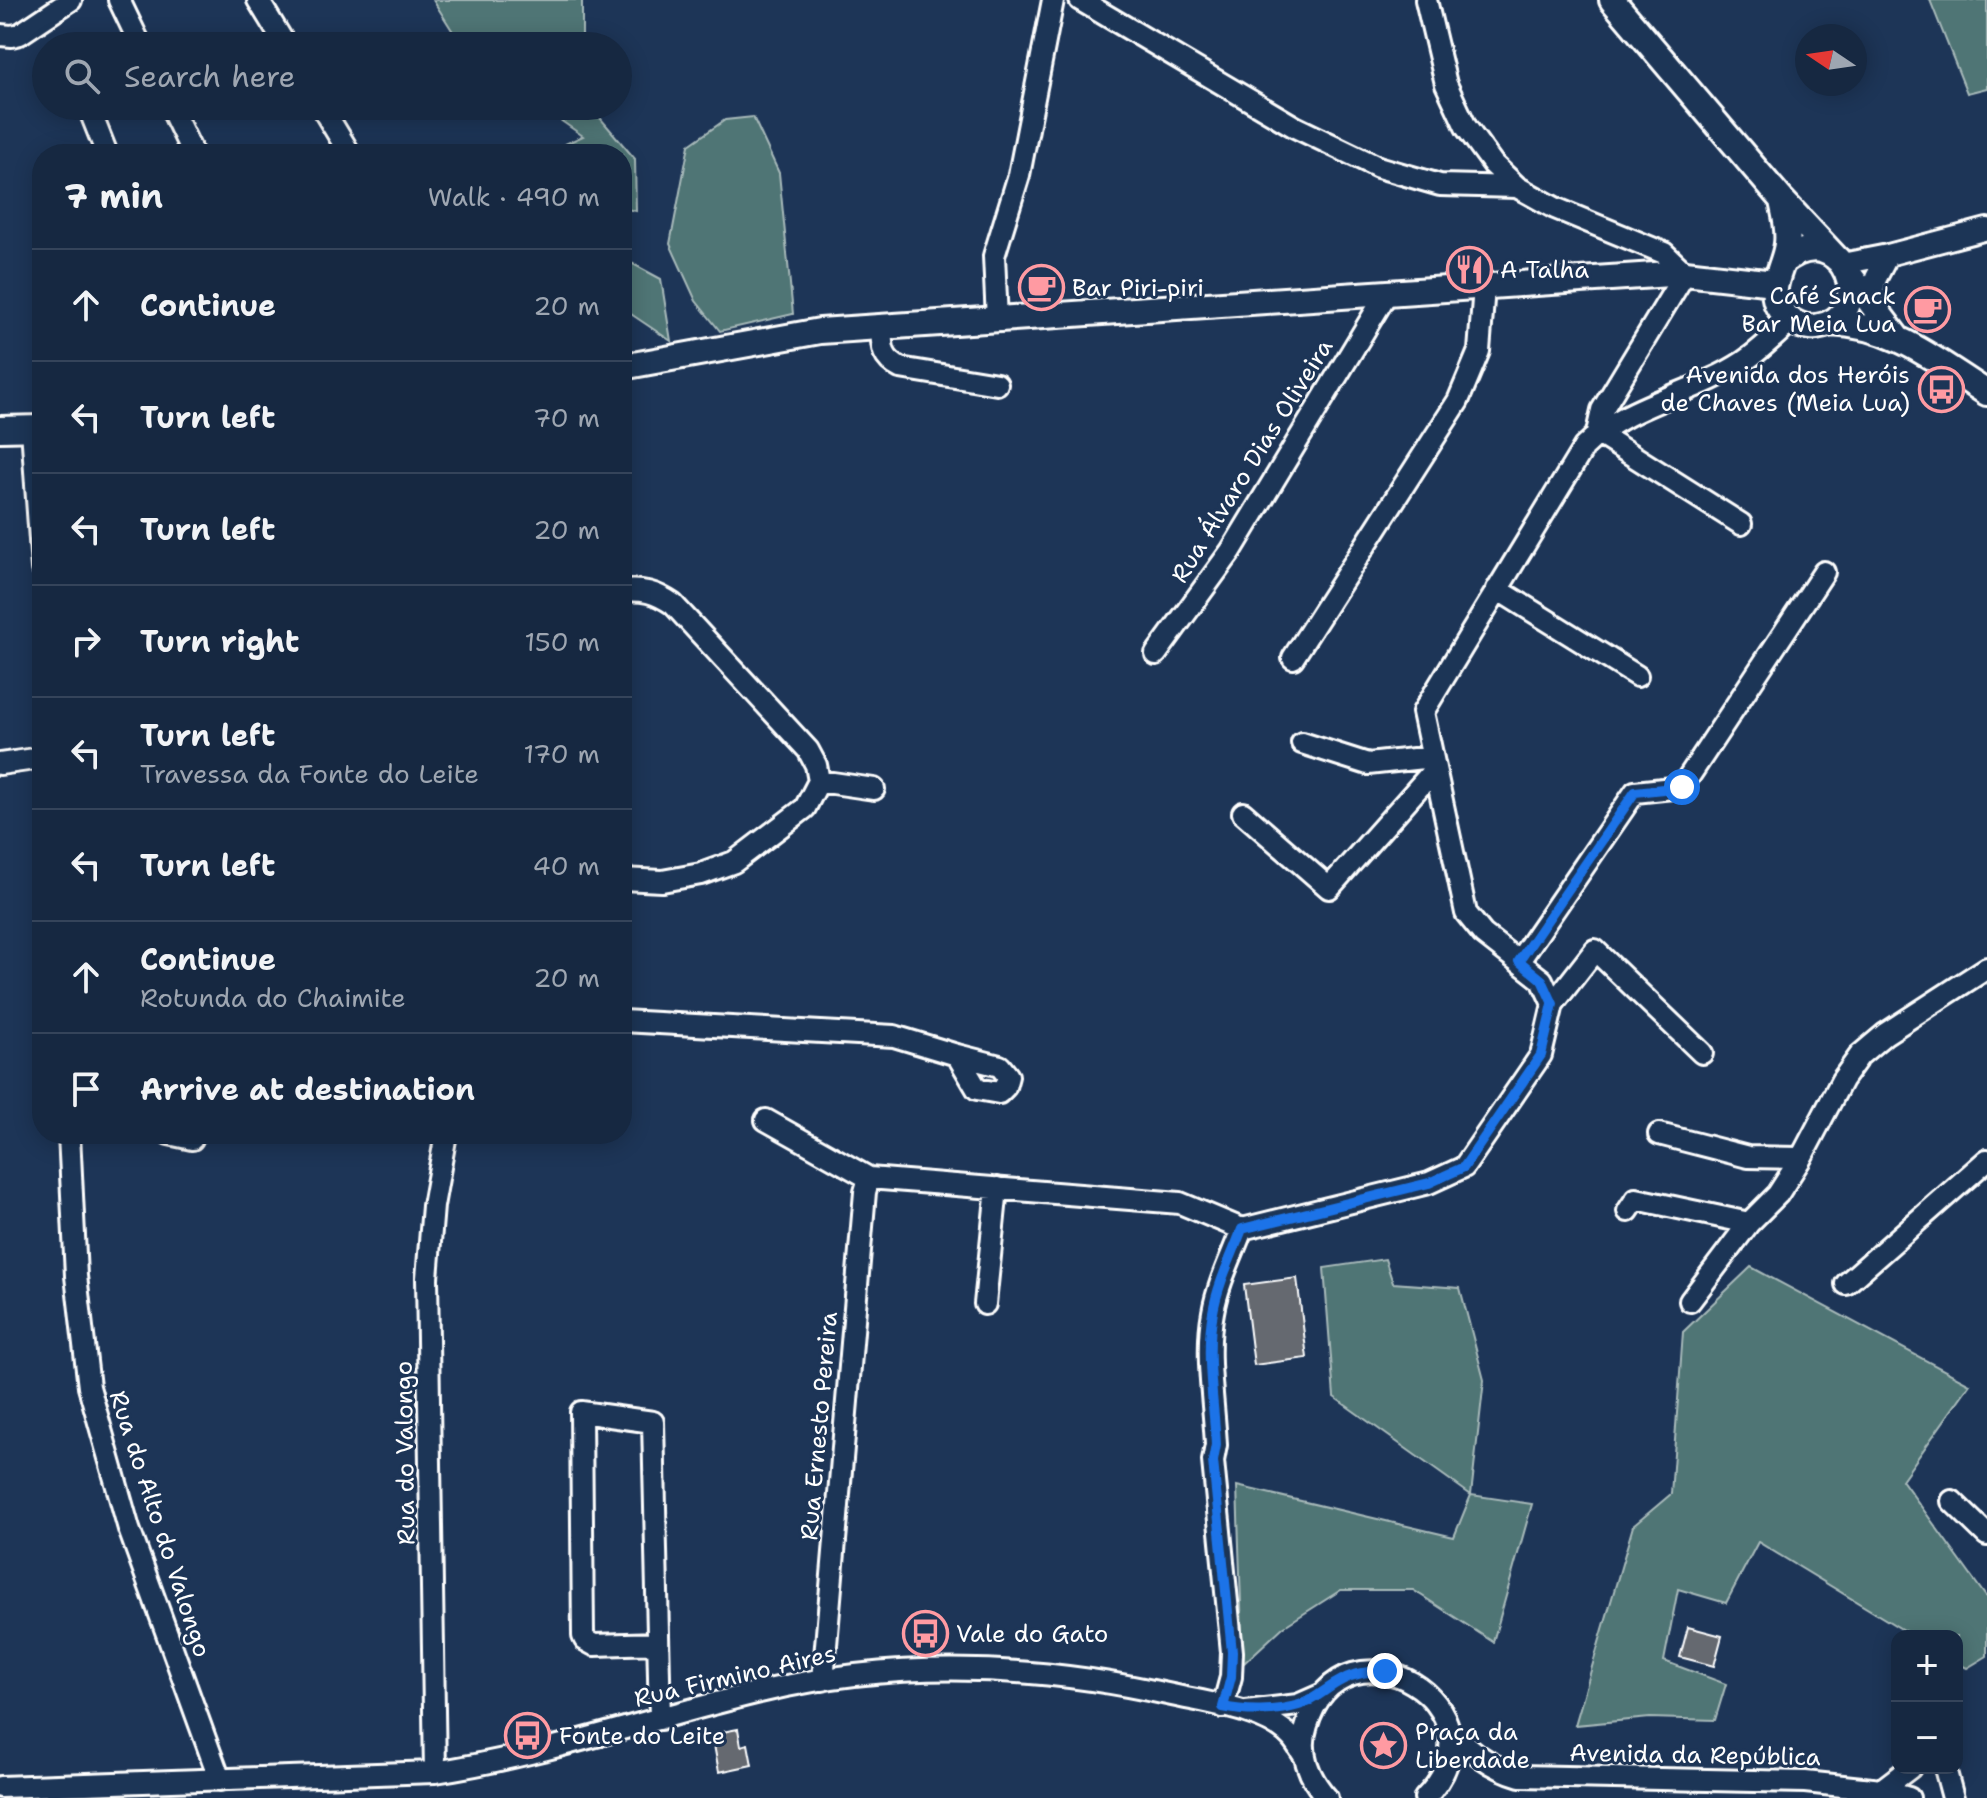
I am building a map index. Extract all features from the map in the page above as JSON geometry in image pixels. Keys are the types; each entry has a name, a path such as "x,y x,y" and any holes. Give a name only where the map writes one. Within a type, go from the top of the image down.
{"main road":[{"path":"1612,0 1781,199 1842,264 1896,336"},
{"path":"1781,199 1788,232 1779,272 1777,304 1791,321 1810,327 1830,323 1863,325 1896,336 1987,393"},
{"path":"632,365 820,331 1685,273 1779,272 1804,250 1816,250 1842,264 1851,282 1847,305 1830,323"},
{"path":"0,429 32,428"}],"street":[{"path":"0,35 20,34 71,0"},
{"path":"119,0 134,32"},
{"path":"258,0 277,32"},
{"path":"997,320 994,256 1019,175 1053,0"},
{"path":"1080,0 1295,127 1378,167 1440,185 1517,187"},
{"path":"1426,0 1446,84 1466,127 1493,164 1517,187 1555,208 1664,253 1685,273 1602,410 1597,433"},
{"path":"94,120 103,144"},
{"path":"177,120 188,144"},
{"path":"329,120 344,144"},
{"path":"1842,264 1987,229"},
{"path":"1870,304 1876,278 1888,255"},
{"path":"1293,658 1458,401 1479,351 1484,287"},
{"name":"Rua Álvaro Dias Oliveira","path":"1156,654 1231,551 1387,293"},
{"path":"1553,1004 1542,980 1483,934 1466,913 1423,712 1584,447 1597,433 1639,410 1742,363 1791,321"},
{"path":"881,327 882,353 889,362 900,368 997,384"},
{"path":"1597,433 1741,524"},
{"path":"1519,961 1635,792 1682,787 1824,572"},
{"path":"1497,589 1637,676"},
{"path":"632,590 656,593 673,604 808,750 816,765 819,781 805,808 734,862 701,874 662,881 632,880"},
{"path":"1302,743 1368,764 1434,763"},
{"path":"0,764 32,759"},
{"path":"1243,813 1329,888 1434,763"},
{"path":"819,781 874,789"},
{"path":"766,1120 869,1178 1180,1203 1242,1229 1429,1183 1464,1167 1541,1055 1553,1004 1595,950 1702,1053"},
{"path":"1690,1301 1749,1223 1778,1194 1801,1158 1842,1080 1860,1055 1885,1034 1987,968"},
{"path":"632,1022 894,1036 957,1055"},
{"path":"1659,1134 1748,1157 1801,1158"},
{"name":"Rua do Alto do Valongo","path":"69,1144 76,1276 89,1387 129,1529 220,1780"},
{"name":"Rua do Valongo","path":"435,1772 427,1278 433,1206 444,1144"},
{"path":"1846,1284 1987,1160"},
{"name":"Rua Ernesto Pereira","path":"823,1680 865,1192 869,1178"},
{"path":"985,1304 997,1188"},
{"path":"1628,1211 1636,1199 1749,1223"},
{"path":"1233,1709 1232,1652 1213,1461 1216,1445 1211,1339 1212,1314 1219,1289 1242,1229"},
{"path":"658,1643 594,1645 583,1636 581,1412 653,1422 660,1719"},
{"path":"1952,1501 1987,1535"},
{"name":"Rua Firmino Aires","path":"0,1787 435,1772 486,1764 766,1691 823,1680 900,1671 997,1669 1111,1682 1233,1709"},
{"path":"1233,1709 1298,1705 1363,1672 1385,1671 1407,1678 1426,1690 1440,1708 1448,1729 1449,1749 1445,1769 1425,1798"},
{"path":"1305,1757 1304,1734 1311,1712 1324,1694"},
{"path":"1233,1709 1276,1725 1292,1737 1305,1757 1320,1794"},
{"name":"Avenida da República","path":"1448,1729 1476,1756 1497,1769 1520,1776 1805,1782 1881,1790 1909,1798"},
{"path":"1881,1790 1902,1774"},
{"path":"1947,1774 1953,1798"}],"green space":[{"path":"433,0 582,0 582,32 453,32"},
{"path":"1930,0 1987,0 1987,88 1967,93"},
{"path":"753,117 779,173 793,314 720,331 696,301 670,244 689,145 725,120"},
{"path":"560,120 602,120 622,144 565,144 583,136"},
{"path":"632,155 635,159 636,211 632,210"},
{"path":"632,263 661,279 671,341 632,315"},
{"path":"1385,1259 1393,1283 1460,1288 1484,1380 1471,1495 1334,1397 1324,1268"},
{"path":"1751,1267 1970,1384 1902,1480 1987,1598 1987,1656 1967,1668 1963,1666 1963,1630 1903,1630 1758,1542 1726,1603 1678,1589 1664,1661 1726,1684 1715,1720 1650,1718 1575,1725 1633,1526 1671,1494 1683,1332"},
{"path":"1237,1486 1454,1537 1471,1495 1532,1504 1493,1642 1413,1590 1341,1590 1283,1627 1243,1664"}],"building":[{"path":"1297,1278 1307,1358 1254,1365 1244,1285"},
{"path":"1688,1627 1722,1636 1714,1666 1680,1657"},
{"path":"738,1729 741,1746 748,1744 752,1765 719,1772 712,1734"}],"place":[{"name":"A Talha","path":"1469,270"},
{"name":"Bar Piri-piri","path":"1041,288"},
{"name":"Café Snack Bar Meia Lua","path":"1927,310"},
{"name":"Avenida dos Heróis de Chaves (Meia Lua)","path":"1941,389"},
{"name":"Vale do Gato","path":"925,1634"},
{"name":"Fonte do Leite","path":"528,1736"},
{"name":"Praça da Liberdade","path":"1384,1746"}],"route":[{"path":"1385,1671 1363,1672 1342,1680 1324,1694 1298,1705 1242,1711 1223,1707 1231,1677 1232,1652 1213,1461 1216,1445 1211,1339 1212,1314 1219,1289 1242,1229 1429,1183 1464,1167 1541,1055 1553,1004 1542,980 1519,961 1635,792 1682,787"}]}
